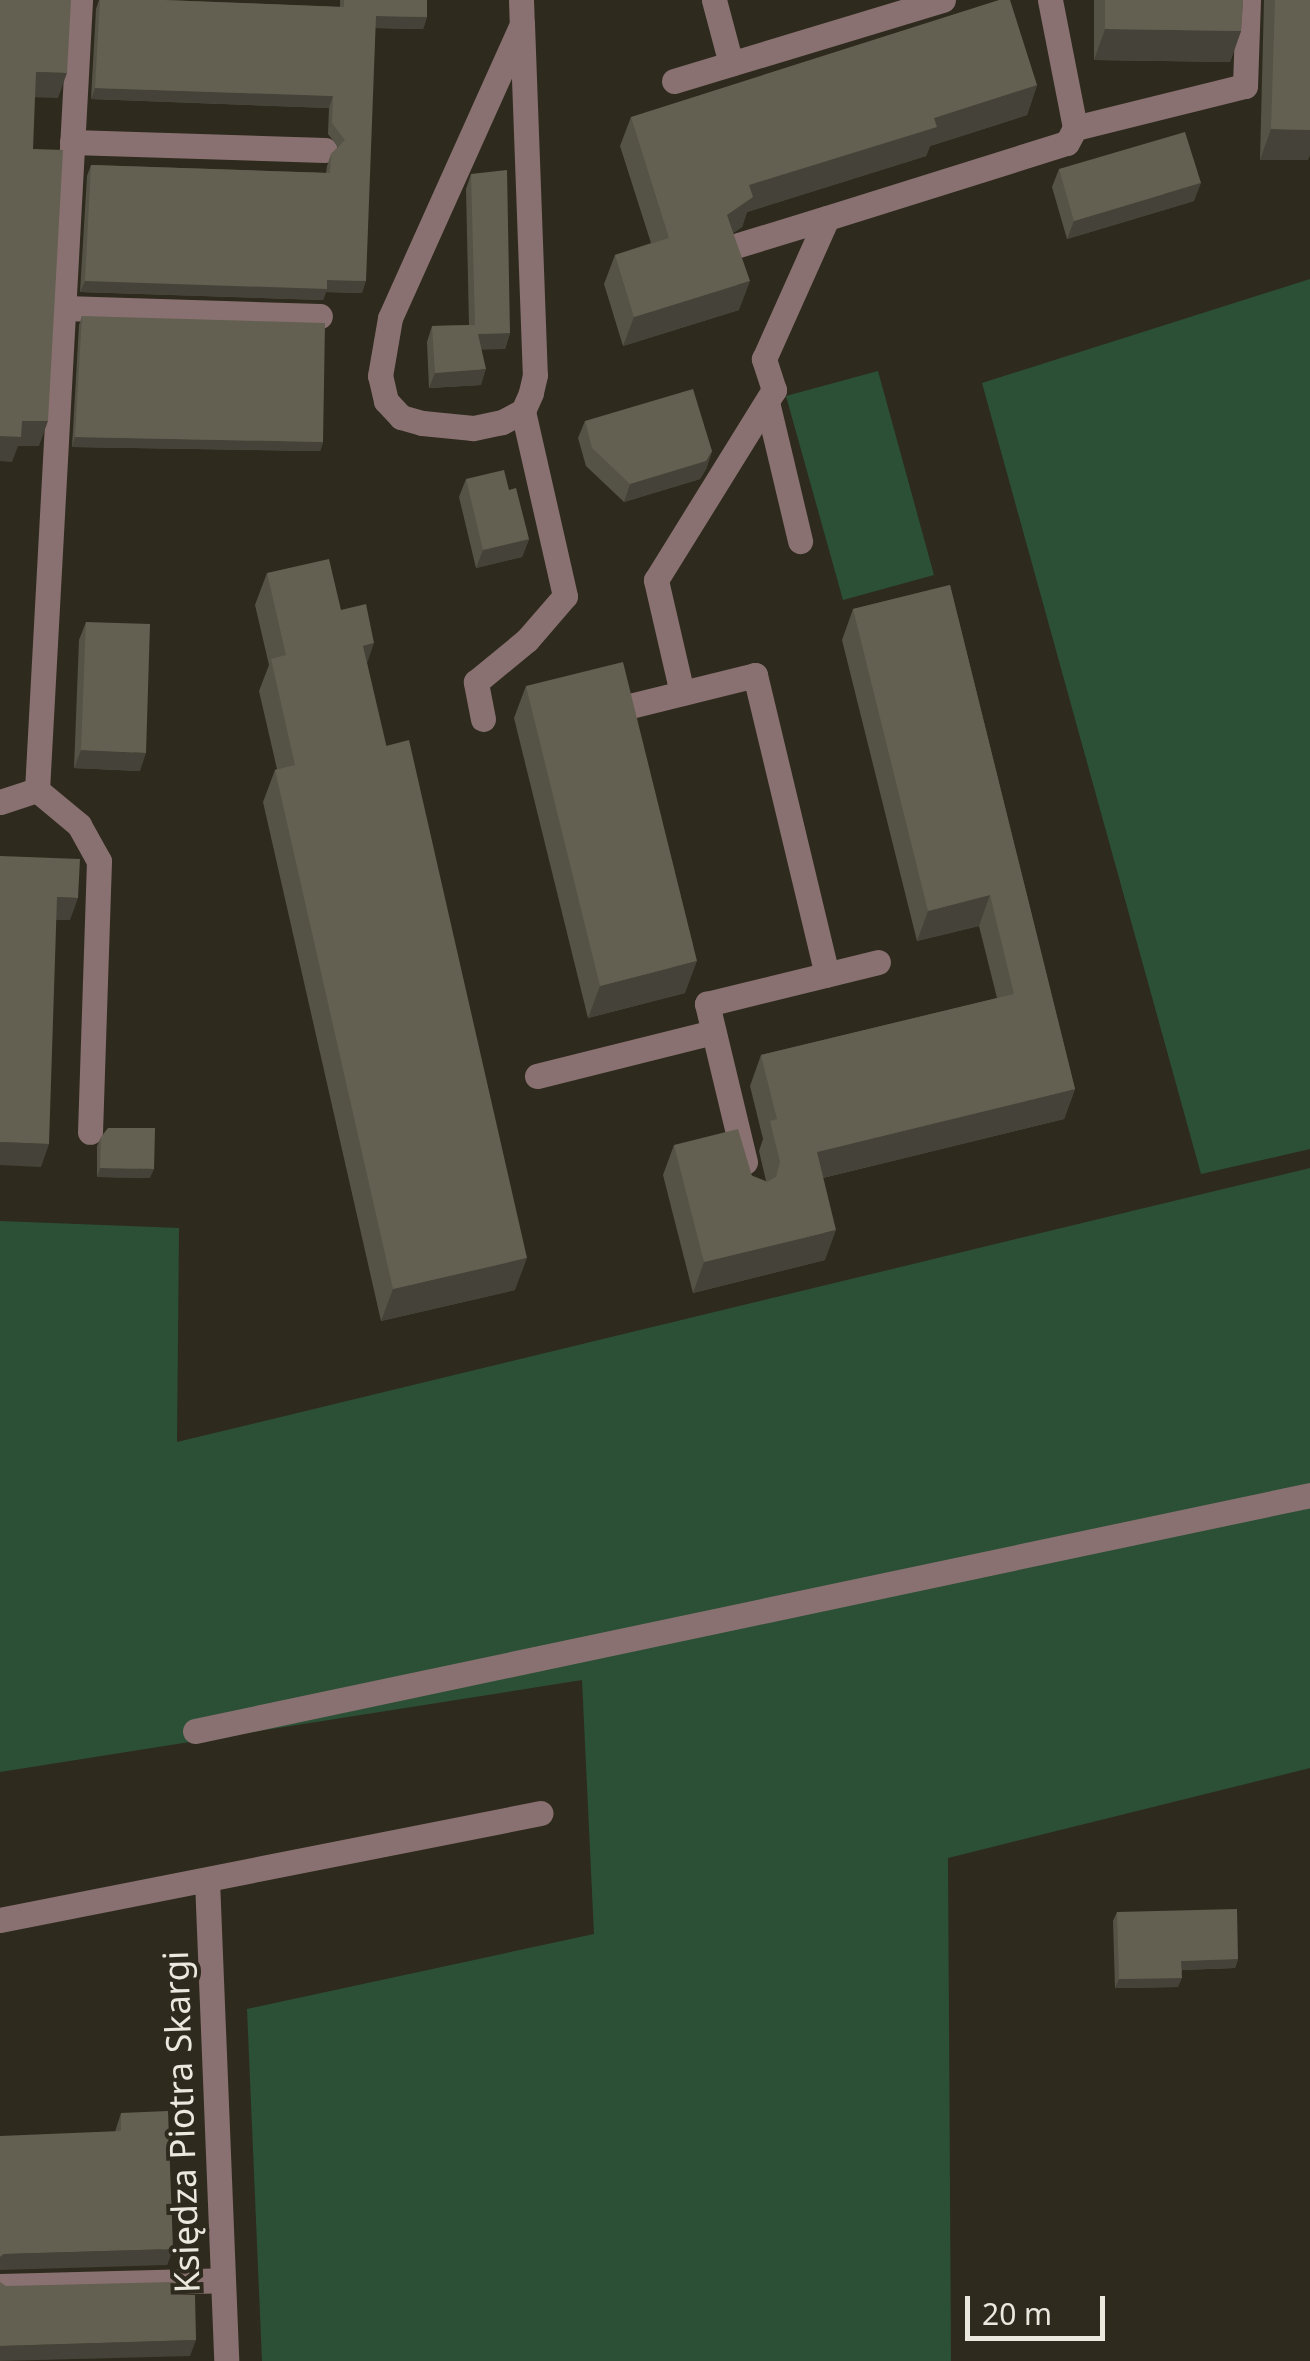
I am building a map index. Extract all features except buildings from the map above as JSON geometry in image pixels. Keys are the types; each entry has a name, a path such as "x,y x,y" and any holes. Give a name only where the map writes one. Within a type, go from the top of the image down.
{"street":[{"path":"38,790 80,0"},
{"path":"714,0 731,64"},
{"path":"674,81 942,0"},
{"path":"732,248 1068,143 1075,128 1050,0"},
{"path":"1075,128 1245,86 1248,0"},
{"path":"484,719 476,682 527,640 565,596 523,410 535,375 521,12"},
{"path":"521,12 390,318 380,376 386,401 402,417 422,423 472,428 523,410"},
{"path":"72,142 325,150"},
{"path":"682,693 656,580 774,390 764,359 827,218"},
{"path":"64,308 320,316"},
{"path":"766,402 800,541"},
{"path":"626,707 755,675 827,974"},
{"path":"0,802 38,790"},
{"path":"38,790 79,824 98,862 90,1132"},
{"path":"753,1196 707,1004 878,962"},
{"path":"537,1076 713,1032"},
{"path":"195,1731 1310,1495"},
{"path":"0,1920 540,1814"},
{"name":"Księdza Piotra Skargi","path":"207,1880 226,2361"},
{"path":"0,2286 223,2280"}],"green space":[{"path":"1310,279 1310,1149 1201,1174 982,383"},
{"path":"878,371 934,575 843,600 786,396"},
{"path":"1310,1168 1310,1768 948,1858 951,2361 262,2361 247,2009 594,1934 582,1680 0,1772 0,1221 179,1228 177,1442"}]}
